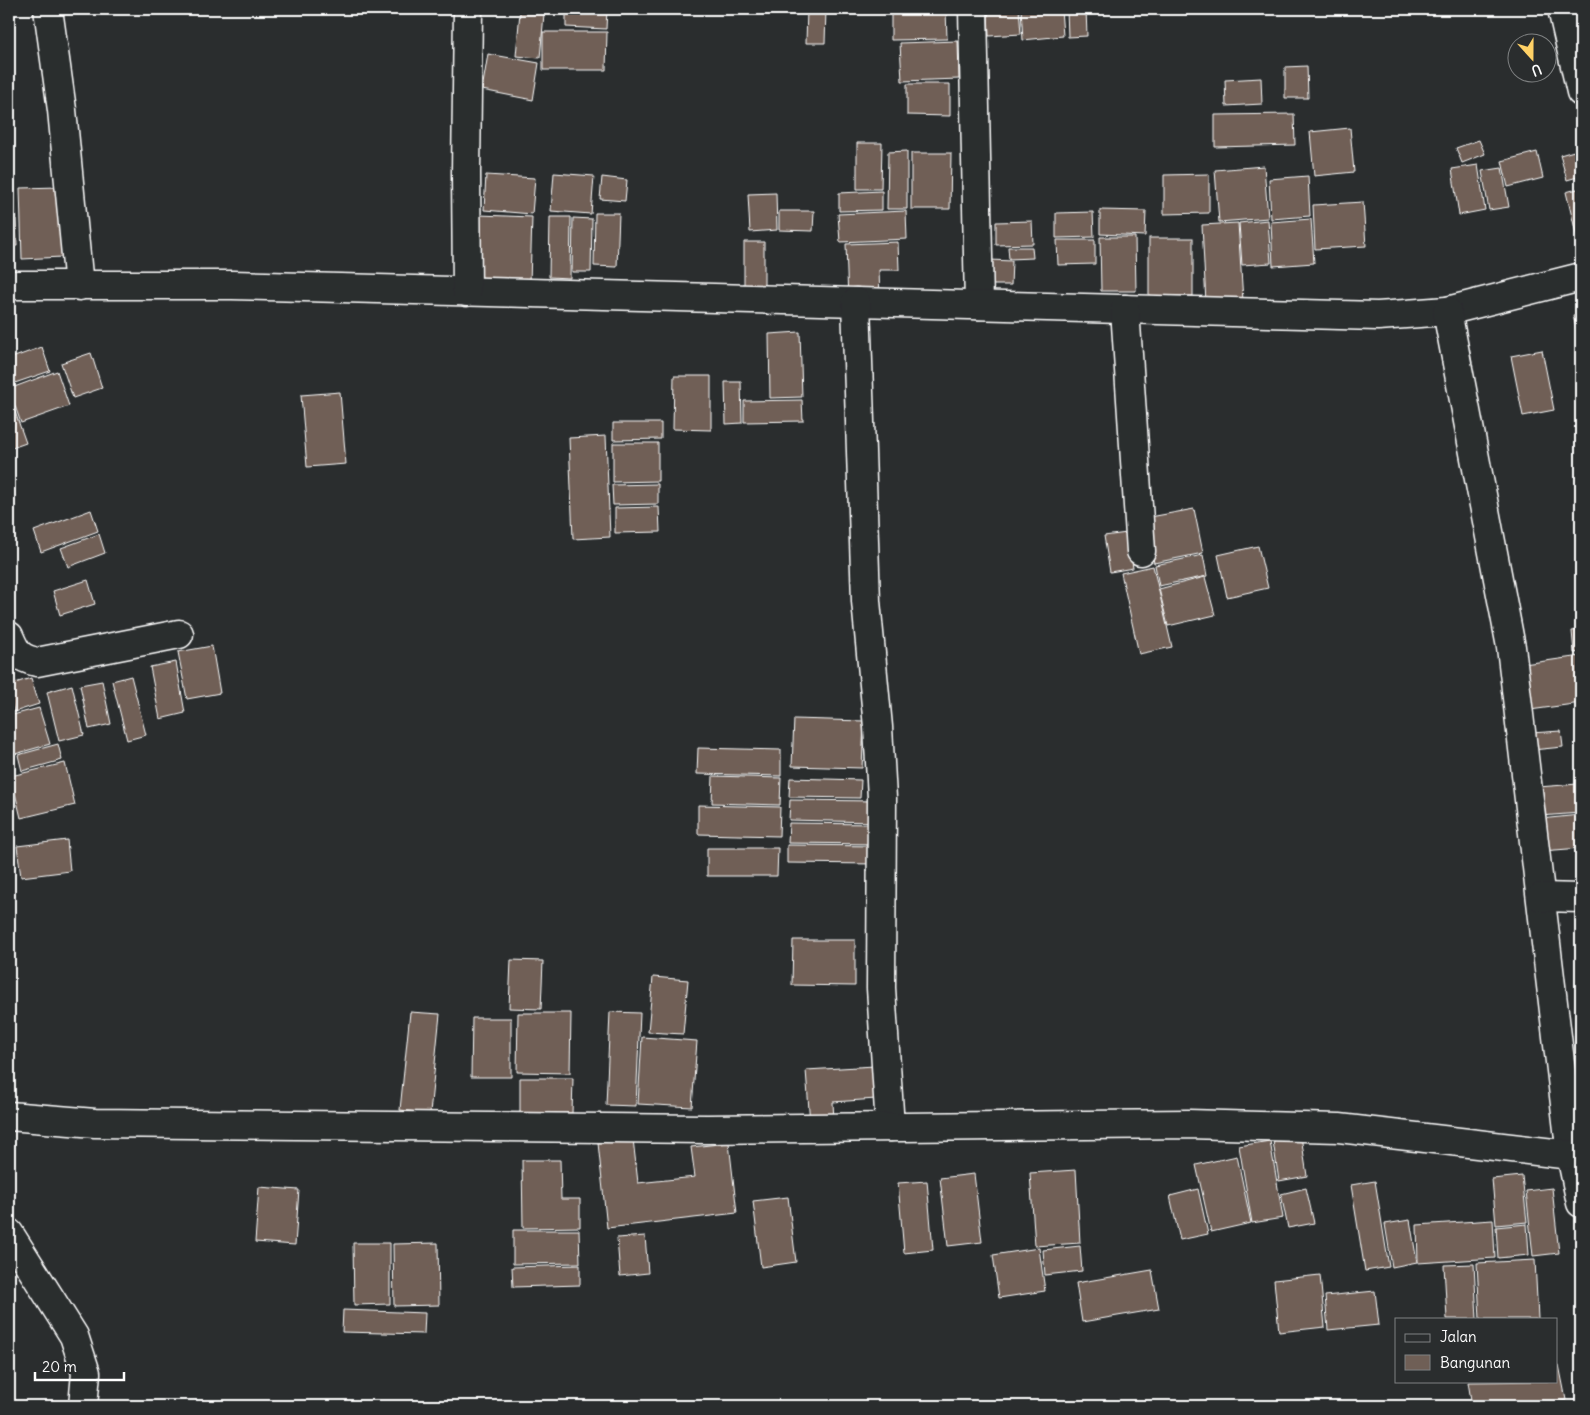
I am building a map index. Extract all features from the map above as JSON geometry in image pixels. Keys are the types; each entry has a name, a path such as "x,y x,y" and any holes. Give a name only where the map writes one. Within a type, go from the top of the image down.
{"street":[{"path":"48,9 62,110 79,286"},
{"path":"467,292 468,9"},
{"path":"973,9 979,305"},
{"path":"1562,9 1581,92"},
{"path":"9,285 232,285 1378,316 1447,311 1581,277"},
{"path":"856,302 866,601 878,727 882,798 881,988 890,1127"},
{"path":"1125,309 1141,551"},
{"path":"1447,311 1511,647 1571,1155 1581,1203"},
{"path":"9,636 15,649 23,659 37,662 179,634"},
{"path":"1541,897 1581,898"},
{"path":"9,1116 95,1123 707,1129 1188,1124 1339,1128 1571,1155"},
{"path":"9,1233 74,1336 86,1373 83,1406"}],"building":[{"path":"566,9 607,9 606,29 566,27"},
{"path":"807,9 826,9 825,43 806,43"},
{"path":"891,9 946,9 947,39 891,40"},
{"path":"988,9 1019,9 1021,34 989,36"},
{"path":"1021,9 1061,9 1063,36 1023,40"},
{"path":"1067,9 1086,9 1087,36 1068,37"},
{"path":"1581,9 1581,34 1580,34 1576,10"},
{"path":"520,12 544,14 540,58 516,56"},
{"path":"543,32 607,32 606,70 543,70"},
{"path":"958,41 959,79 902,81 900,43"},
{"path":"488,54 539,63 533,100 482,90"},
{"path":"1307,66 1308,98 1285,98 1285,67"},
{"path":"1261,78 1262,104 1226,106 1225,80"},
{"path":"907,84 950,84 950,116 907,115"},
{"path":"1294,114 1295,145 1215,147 1215,115"},
{"path":"1350,128 1354,172 1314,176 1310,132"},
{"path":"1479,140 1485,154 1462,163 1456,148"},
{"path":"857,143 882,143 881,189 857,189"},
{"path":"1581,149 1581,176 1567,180 1560,155"},
{"path":"907,151 907,209 887,209 888,152"},
{"path":"1537,152 1543,178 1508,187 1502,161"},
{"path":"911,153 951,153 950,209 911,209"},
{"path":"1478,165 1485,210 1459,215 1452,169"},
{"path":"1264,166 1268,218 1219,222 1215,170"},
{"path":"1502,168 1509,207 1489,210 1482,171"},
{"path":"554,173 594,176 591,214 551,211"},
{"path":"1209,174 1209,213 1164,214 1164,175"},
{"path":"486,175 535,178 532,214 484,210"},
{"path":"1308,176 1310,216 1271,219 1269,179"},
{"path":"602,177 627,180 625,201 600,199"},
{"path":"60,187 62,257 22,259 20,188"},
{"path":"1581,188 1581,254 1566,192"},
{"path":"882,191 882,210 839,211 839,193"},
{"path":"9,192 15,192 17,246 9,246"},
{"path":"776,193 777,230 750,232 748,194"},
{"path":"1363,202 1366,246 1315,249 1313,205"},
{"path":"1100,210 1146,211 1145,236 1100,234"},
{"path":"779,211 814,211 813,231 779,230"},
{"path":"906,211 907,239 840,242 838,214"},
{"path":"1093,212 1094,237 1056,238 1056,213"},
{"path":"595,213 619,213 617,267 594,266"},
{"path":"479,215 532,217 530,283 478,281"},
{"path":"550,217 571,217 570,278 549,277"},
{"path":"573,218 592,219 591,272 572,272"},
{"path":"1311,219 1314,263 1273,266 1271,222"},
{"path":"1268,220 1271,263 1242,265 1239,223"},
{"path":"1032,221 1033,244 996,245 996,222"},
{"path":"1238,223 1243,301 1206,303 1202,225"},
{"path":"1100,237 1135,237 1136,291 1101,291"},
{"path":"1149,238 1193,238 1193,296 1149,296"},
{"path":"1057,240 1095,240 1095,264 1058,265"},
{"path":"744,242 764,242 764,293 744,294"},
{"path":"898,242 899,270 879,270 880,299 848,301 846,244"},
{"path":"1008,247 1032,247 1033,258 1009,259"},
{"path":"990,260 1012,261 1011,285 989,285"},
{"path":"1581,313 1581,340 1579,341 1573,315"},
{"path":"800,332 802,397 770,398 769,334"},
{"path":"42,347 50,371 9,385 9,359"},
{"path":"1542,350 1554,410 1523,416 1511,356"},
{"path":"91,353 102,388 73,398 61,363"},
{"path":"57,371 69,406 21,423 9,389"},
{"path":"674,376 711,376 711,430 673,429"},
{"path":"725,382 741,382 742,423 726,424"},
{"path":"340,392 346,464 307,467 301,395"},
{"path":"9,395 26,443 9,449"},
{"path":"802,400 803,421 744,422 744,401"},
{"path":"613,423 661,423 661,439 613,440"},
{"path":"606,436 610,537 573,539 569,438"},
{"path":"613,443 658,443 658,481 613,482"},
{"path":"658,484 658,504 613,505 612,485"},
{"path":"659,507 660,532 615,533 615,508"},
{"path":"1194,509 1203,553 1154,563 1145,518"},
{"path":"91,510 98,531 41,552 34,531"},
{"path":"1127,533 1133,568 1110,572 1104,536"},
{"path":"99,534 105,553 68,567 61,548"},
{"path":"1258,546 1268,588 1227,597 1218,555"},
{"path":"1203,555 1207,576 1159,586 1155,565"},
{"path":"1153,566 1172,647 1139,654 1121,573"},
{"path":"1205,577 1215,615 1168,626 1159,589"},
{"path":"88,580 95,604 60,615 53,591"},
{"path":"1581,630 1581,652 1574,653 1572,631"},
{"path":"212,646 220,693 187,699 178,652"},
{"path":"1581,656 1581,703 1530,710 1524,664"},
{"path":"176,662 185,713 160,719 150,667"},
{"path":"131,676 146,735 127,740 112,681"},
{"path":"31,678 39,704 14,712 9,694 9,685"},
{"path":"102,681 111,724 89,729 80,685"},
{"path":"72,685 84,735 59,741 47,692"},
{"path":"39,708 50,744 15,754 9,734 9,716"},
{"path":"794,719 864,721 862,768 792,766"},
{"path":"1561,731 1563,747 1532,750 1531,733"},
{"path":"58,744 62,760 22,771 18,755"},
{"path":"698,748 781,750 781,776 697,774"},
{"path":"65,763 75,805 21,818 11,776"},
{"path":"713,776 781,778 780,805 712,803"},
{"path":"790,778 861,780 860,798 789,797"},
{"path":"1578,784 1580,813 1540,816 1538,787"},
{"path":"790,800 875,801 875,822 789,820"},
{"path":"698,805 780,807 779,836 698,834"},
{"path":"1580,815 1581,848 1542,851 1540,819"},
{"path":"789,823 876,824 876,844 788,843"},
{"path":"67,840 70,871 21,877 17,846"},
{"path":"787,845 876,846 876,864 787,863"},
{"path":"707,848 778,848 777,876 707,876"},
{"path":"793,940 855,940 855,986 792,985"},
{"path":"511,960 543,961 541,1009 509,1008"},
{"path":"653,977 688,980 683,1034 648,1032"},
{"path":"410,1012 440,1014 430,1113 400,1110"},
{"path":"610,1012 640,1013 636,1106 606,1105"},
{"path":"518,1013 571,1013 570,1073 517,1072"},
{"path":"472,1018 511,1018 511,1077 471,1077"},
{"path":"642,1037 697,1041 692,1107 638,1104"},
{"path":"875,1066 876,1099 833,1102 834,1122 810,1123 806,1070"},
{"path":"520,1078 573,1078 572,1113 520,1114"},
{"path":"1301,1136 1307,1176 1279,1181 1273,1141"},
{"path":"633,1139 638,1183 695,1177 691,1147 729,1143 737,1213 607,1228 598,1143"},
{"path":"1270,1141 1283,1218 1252,1223 1239,1146"},
{"path":"1237,1156 1251,1223 1211,1232 1196,1165"},
{"path":"522,1160 560,1160 561,1199 580,1199 580,1227 523,1228"},
{"path":"1076,1170 1080,1243 1035,1246 1030,1173"},
{"path":"974,1174 982,1242 948,1246 940,1178"},
{"path":"1522,1176 1527,1222 1496,1225 1492,1179"},
{"path":"927,1181 933,1250 904,1253 898,1183"},
{"path":"1375,1181 1389,1267 1365,1271 1351,1185"},
{"path":"259,1187 299,1190 295,1245 255,1242"},
{"path":"1306,1188 1314,1223 1288,1228 1281,1194"},
{"path":"1552,1188 1559,1253 1533,1256 1526,1191"},
{"path":"1198,1189 1208,1234 1180,1240 1170,1196"},
{"path":"788,1197 796,1262 761,1267 753,1201"},
{"path":"1410,1220 1417,1262 1392,1267 1385,1224"},
{"path":"1493,1220 1495,1258 1418,1263 1417,1225"},
{"path":"1527,1224 1529,1255 1498,1258 1496,1227"},
{"path":"513,1230 579,1230 580,1263 513,1264"},
{"path":"645,1236 648,1273 620,1276 617,1238"},
{"path":"353,1243 390,1243 390,1304 354,1305"},
{"path":"438,1243 439,1305 394,1306 393,1244"},
{"path":"1080,1246 1082,1271 1045,1275 1043,1250"},
{"path":"1039,1248 1045,1291 999,1298 993,1255"},
{"path":"1535,1260 1538,1318 1480,1318 1477,1263"},
{"path":"1474,1264 1477,1318 1447,1318 1444,1265"},
{"path":"580,1265 580,1285 513,1287 512,1267"},
{"path":"1152,1270 1159,1309 1082,1322 1076,1283"},
{"path":"1320,1275 1325,1327 1279,1332 1274,1280"},
{"path":"1375,1291 1379,1325 1328,1330 1325,1296"},
{"path":"343,1310 425,1313 424,1334 342,1332"},
{"path":"1559,1365 1566,1400 1534,1406 1472,1406 1468,1382 1558,1382"},
{"path":"1566,1402 1567,1406 1545,1406"}]}
